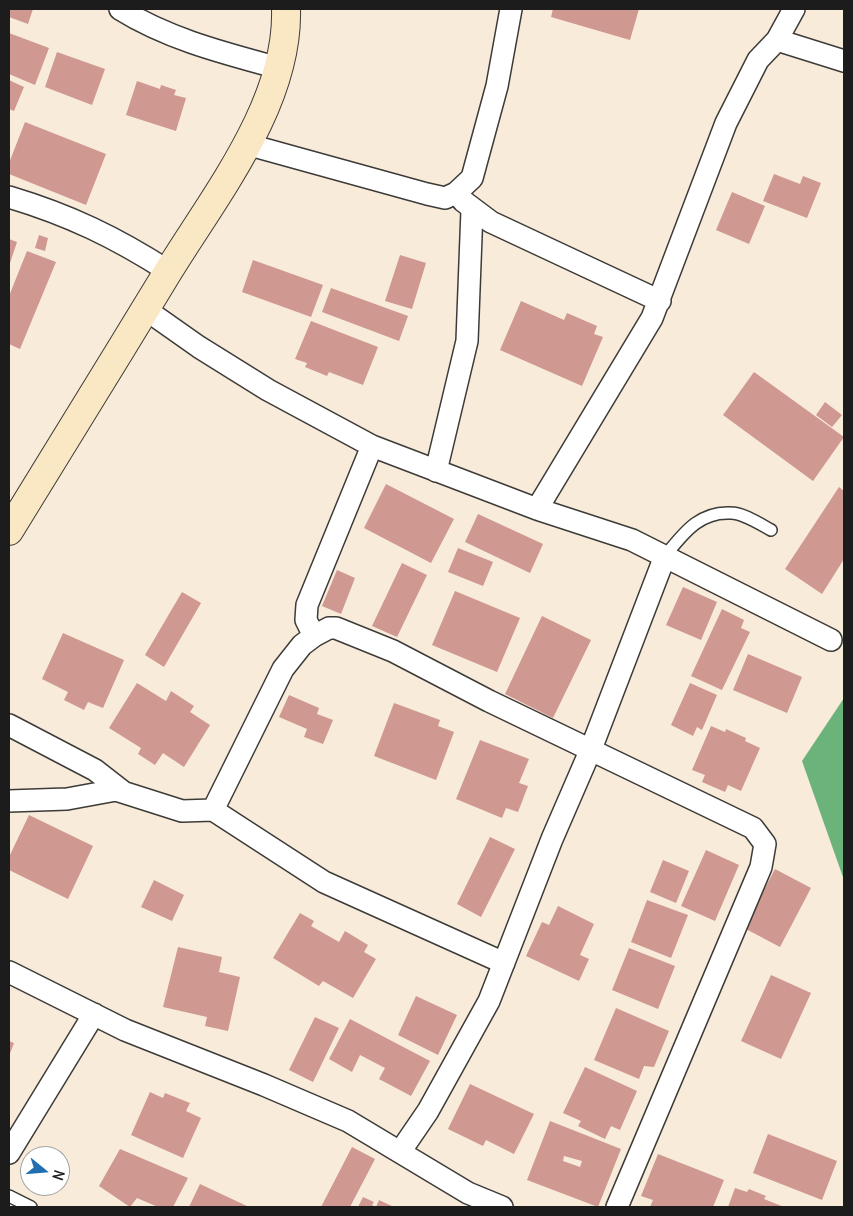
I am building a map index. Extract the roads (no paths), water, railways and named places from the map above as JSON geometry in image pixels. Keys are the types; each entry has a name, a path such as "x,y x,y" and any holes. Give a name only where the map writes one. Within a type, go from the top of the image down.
{"street":[{"path":"120,9 163,32 209,49 279,68"},
{"path":"9,532 168,271 235,167 279,68 285,47 286,9"},
{"path":"246,144 427,194 446,198 456,193 472,178 482,145 497,86 511,9"},
{"path":"537,509 633,352 660,301 726,123 758,60 776,40 794,9"},
{"path":"776,40 844,61"},
{"path":"456,193 472,210 490,222 660,301"},
{"path":"9,197 79,221 105,233 168,271"},
{"path":"436,471 467,341 472,210"},
{"path":"145,309 199,347 268,390 372,446 537,509 632,540 832,640"},
{"path":"314,636 306,620 307,604 372,446"},
{"path":"400,1152 428,1112 489,1001 552,839 591,749 665,556"},
{"path":"213,810 283,668 302,645 329,628 344,630 393,651 489,701 753,828 765,844 761,867 617,1207"},
{"path":"9,725 95,770 122,791 182,811 213,810 324,882 504,963"},
{"path":"9,801 67,799 122,791"},
{"path":"9,972 125,1030 264,1085 348,1121 400,1152 466,1200 502,1207"},
{"path":"9,1153 94,1014"}],"lane":[{"path":"665,556 686,530 704,516 732,512 771,530"},
{"path":"9,1196 32,1207"}]}
